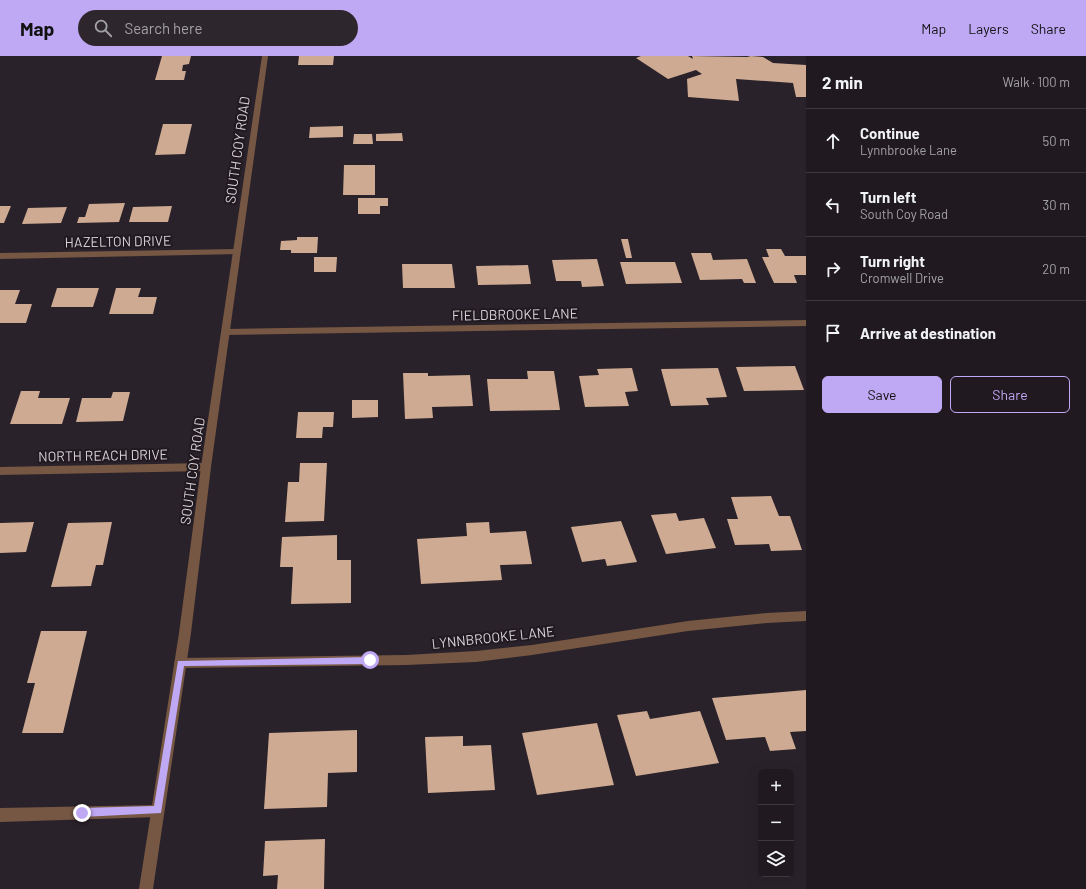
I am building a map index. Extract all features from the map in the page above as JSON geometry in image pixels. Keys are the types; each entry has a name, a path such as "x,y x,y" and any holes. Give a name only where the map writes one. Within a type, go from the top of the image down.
{"street":[{"name":"SOUTH COY ROAD","path":"146,889 180,663 236,252 265,56"},
{"name":"HAZELTON DRIVE","path":"0,256 236,252"},
{"name":"FIELDBROOKE LANE","path":"225,332 806,323"},
{"name":"NORTH REACH DRIVE","path":"0,472 206,467"},
{"name":"LYNNBROOKE LANE","path":"180,663 420,660 460,658 528,650 708,623 759,618 806,616"},
{"path":"0,815 158,810"}],"building":[{"path":"162,56 191,56 189,64 183,65 182,71 186,71 184,80 155,80"},
{"path":"299,56 334,56 333,65 298,65"},
{"path":"641,56 688,56 693,59 692,56 751,56 763,57 773,63 806,65 806,97 796,97 793,83 736,79 739,101 688,97 687,79 702,74 696,70 668,79 636,58"},
{"path":"163,124 192,124 185,154 155,155"},
{"path":"343,126 343,137 309,138 310,127"},
{"path":"402,133 403,141 376,141 376,134"},
{"path":"354,134 372,134 373,144 353,144"},
{"path":"344,165 375,165 375,195 343,195"},
{"path":"358,198 388,198 388,206 380,206 380,214 358,214"},
{"path":"125,203 119,222 77,223 79,217 85,217 89,204"},
{"path":"0,206 11,206 4,223 0,223"},
{"path":"172,206 168,222 129,222 133,207"},
{"path":"67,207 61,223 22,224 28,208"},
{"path":"297,237 318,237 317,253 291,253 291,250 280,250 281,241 297,240"},
{"path":"621,239 628,239 632,258 626,258"},
{"path":"766,249 781,249 785,256 806,256 806,275 794,275 797,283 774,283 762,257 769,257"},
{"path":"691,253 711,253 713,260 747,259 756,283 744,283 742,279 700,280"},
{"path":"314,257 337,257 336,272 314,272"},
{"path":"597,259 604,286 582,287 581,281 556,281 552,260"},
{"path":"620,262 675,262 682,283 626,284"},
{"path":"402,264 452,264 455,288 403,288"},
{"path":"528,265 531,284 478,285 476,266"},
{"path":"57,288 99,288 93,307 51,307"},
{"path":"116,288 141,288 138,297 157,297 153,314 109,314"},
{"path":"0,290 20,290 15,304 32,304 26,323 0,323"},
{"path":"795,366 804,390 744,391 736,367"},
{"path":"632,368 638,391 625,392 629,406 585,407 579,376 599,375 597,369"},
{"path":"718,368 727,397 706,398 709,405 671,406 661,369"},
{"path":"527,371 554,371 560,410 490,411 487,379 528,379"},
{"path":"403,373 428,373 428,376 470,375 473,406 432,407 433,418 405,419"},
{"path":"21,391 40,391 38,398 70,398 62,424 10,424"},
{"path":"113,392 130,392 123,421 76,422 82,398 111,398"},
{"path":"352,400 378,400 378,417 352,418"},
{"path":"298,412 334,412 333,427 323,427 322,438 296,438"},
{"path":"300,463 327,463 324,521 285,522 288,482 299,482"},
{"path":"771,496 779,516 790,516 802,550 771,551 769,544 735,545 727,519 738,519 731,497"},
{"path":"676,513 679,521 704,518 716,548 666,554 651,515"},
{"path":"621,521 637,562 607,566 605,559 582,562 571,527"},
{"path":"34,522 26,552 0,553 0,523"},
{"path":"112,522 103,565 96,565 91,586 51,587 68,523"},
{"path":"489,522 490,533 526,531 532,564 500,565 502,580 421,584 417,539 467,536 466,523"},
{"path":"337,535 337,560 351,560 351,603 291,604 293,567 280,567 282,537"},
{"path":"41,631 87,631 63,733 22,733 35,683 27,683"},
{"path":"806,690 806,731 790,732 796,749 770,751 765,737 726,740 712,698"},
{"path":"647,711 650,719 700,711 719,763 636,776 617,715"},
{"path":"597,723 614,785 537,795 522,733"},
{"path":"357,730 357,772 328,773 327,807 264,809 269,733"},
{"path":"463,736 463,746 491,745 495,790 428,793 425,737"},
{"path":"325,839 324,889 277,889 278,875 263,876 265,841"}],"route":[{"path":"82,813 158,810 180,663 370,660"}]}
